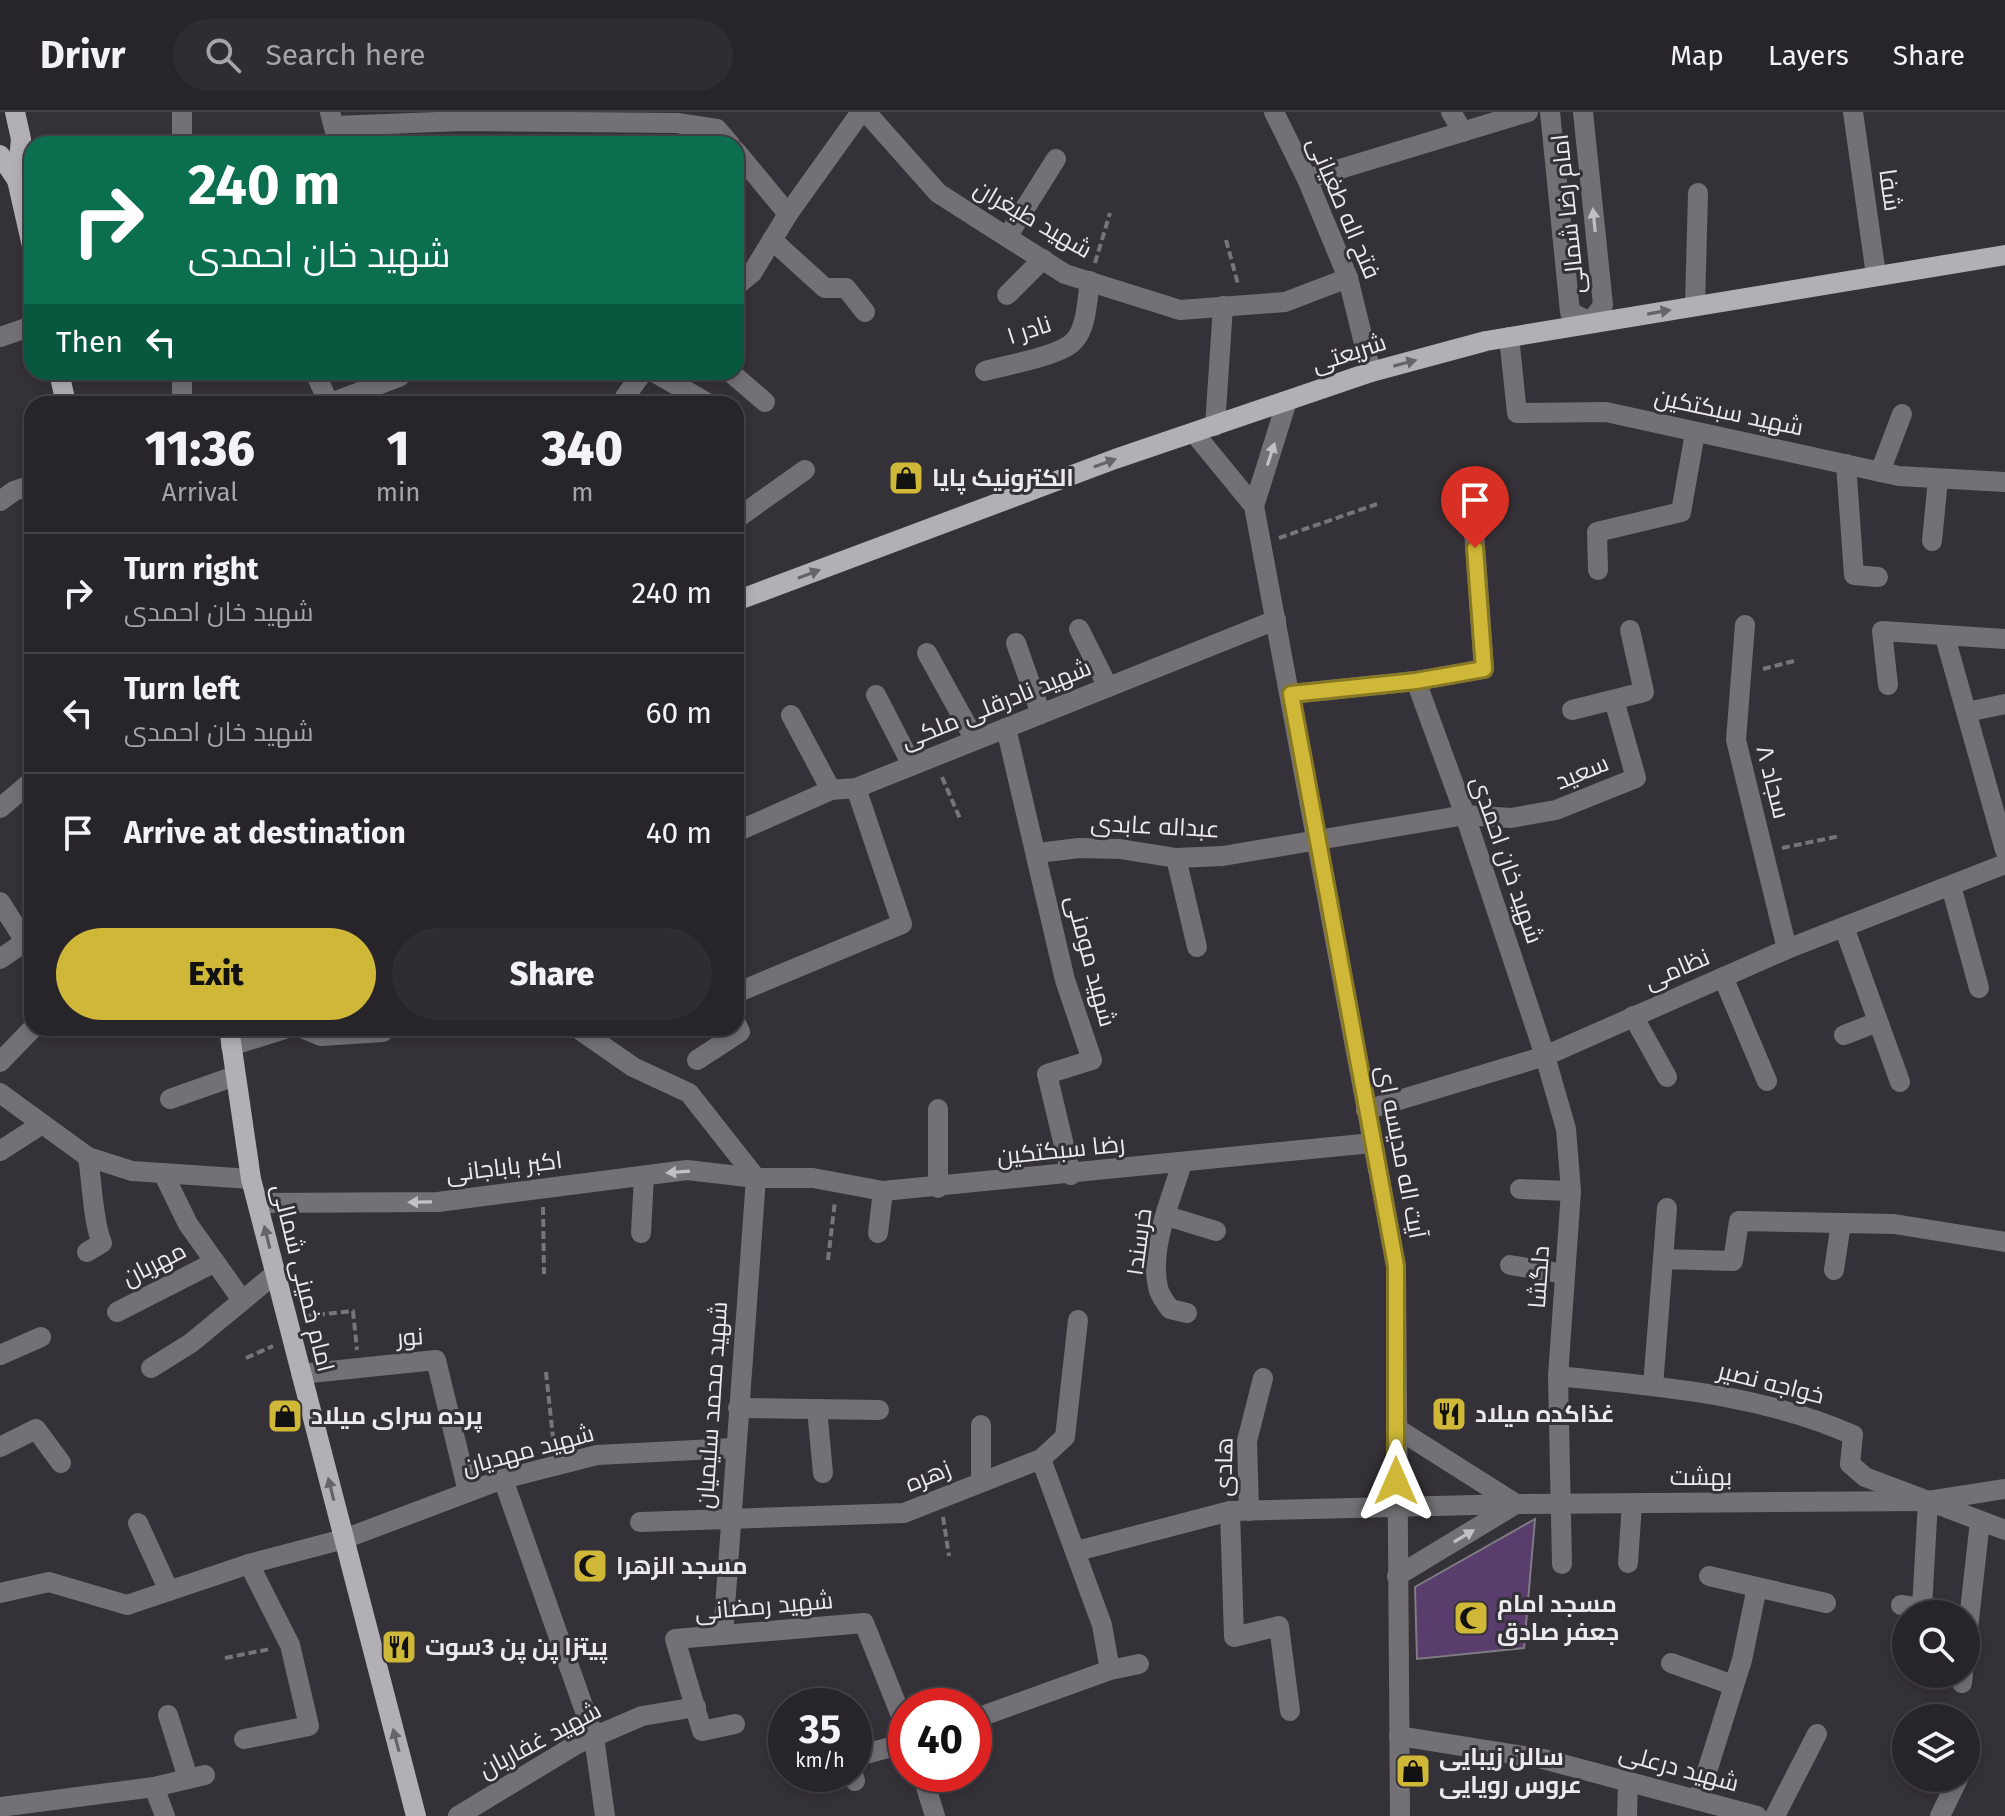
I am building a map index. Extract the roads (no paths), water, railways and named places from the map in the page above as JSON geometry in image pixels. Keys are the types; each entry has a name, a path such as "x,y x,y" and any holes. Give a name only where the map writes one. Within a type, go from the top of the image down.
{"main road":[{"path":"15,112 21,139 17,180 24,211"},
{"path":"0,155 17,180"},
{"name":"شریعتی","path":"744,598 1115,459 1371,372 1509,337 2005,255"},
{"name":"امام خمینی شمالی","path":"230,1037 251,1179 416,1816"}],"street":[{"path":"182,112 182,136"},
{"path":"744,280 752,273 788,214 864,112"},
{"name":"شهید طیغران","path":"864,112 938,193 1065,274 1180,310 1285,302 1348,278"},
{"name":"فتح اله طغیانی","path":"1274,112 1307,179 1348,278 1371,372"},
{"path":"1451,112 1463,132"},
{"path":"1307,179 1528,112"},
{"name":"امام رضا شمالی","path":"1550,112 1570,312 1591,322 1603,305 1583,112"},
{"name":"شفا","path":"1853,112 1876,275"},
{"path":"334,127 524,118 677,123 717,129 723,136"},
{"path":"1007,237 1056,159"},
{"path":"744,161 788,214"},
{"path":"1695,306 1698,193"},
{"path":"772,240 825,288 846,288 865,312"},
{"path":"1007,295 1043,259"},
{"name":"نادر ۱","path":"985,371 1061,350 1074,342 1081,329 1090,281"},
{"path":"1215,426 1223,306"},
{"path":"0,337 24,329"},
{"name":"شهید سبکتکین","path":"1509,337 1517,413 1606,412 1880,472 2005,482"},
{"path":"364,396 390,380"},
{"path":"668,380 695,396"},
{"path":"739,380 765,402"},
{"path":"1254,506 1287,401"},
{"path":"1880,472 1902,414"},
{"path":"1194,433 1254,506"},
{"path":"1598,570 1597,532 1681,512 1695,433"},
{"path":"1846,464 1854,575 1878,577"},
{"path":"744,513 805,470"},
{"path":"1932,541 1938,479"},
{"path":"0,501 24,488"},
{"name":"آیت اله مدیسه ای","path":"1254,506 1396,1266 1400,1816"},
{"path":"1291,694 1416,681 1484,669 1473,517"},
{"name":"شهید نادرقلی ملکی","path":"744,828 831,790 856,788 1276,620"},
{"name":"سجاد ۸","path":"1745,625 1736,740 1787,949"},
{"path":"1079,629 1108,687"},
{"path":"1572,710 1644,692 1630,630"},
{"path":"1888,685 1882,631 2005,639"},
{"path":"1945,637 2005,850"},
{"path":"1016,643 1041,714"},
{"path":"927,653 975,740"},
{"name":"شهید خان احمدی","path":"1416,681 1465,815 1545,1056"},
{"path":"876,695 912,765"},
{"name":"سعید","path":"1465,815 1511,818 1556,810 1636,778 1614,700"},
{"path":"1967,712 2005,704"},
{"path":"791,715 831,790"},
{"name":"شهید مومنی","path":"1006,728 1038,853 1065,980 1092,1060 1047,1074 1071,1175"},
{"path":"0,808 24,788"},
{"path":"744,990 902,924 856,788"},
{"name":"عبداله عابدی","path":"1038,853 1079,848 1120,849 1176,858 1223,856 1465,815"},
{"path":"1176,858 1197,947"},
{"name":"نظامی","path":"1366,1110 1545,1056 1787,949 2005,864"},
{"path":"1951,886 1979,988"},
{"path":"0,902 24,933"},
{"path":"1844,927 1900,1082"},
{"path":"0,959 24,942"},
{"path":"1723,977 1767,1081"},
{"path":"1633,1016 1667,1077"},
{"path":"1844,1035 1878,1022"},
{"path":"0,1062 25,1036"},
{"path":"588,1036 633,1067 689,1093 756,1178"},
{"path":"697,1060 734,1036"},
{"name":"دلگشا","path":"1545,1056 1566,1129 1571,1191 1558,1376 1562,1564"},
{"path":"170,1099 235,1076"},
{"path":"0,1093 88,1157 132,1171 251,1179"},
{"path":"938,1109 938,1188"},
{"path":"0,1151 42,1124"},
{"name":"رضا سبکتکین","path":"756,1178 813,1178 883,1191 938,1188 1372,1143"},
{"path":"87,1252 102,1243 95,1228 97,1213 88,1157"},
{"name":"خرسند۱","path":"1182,1163 1157,1267 1158,1289 1170,1309 1187,1313"},
{"name":"اکبر باباجانی","path":"258,1203 438,1202 687,1170 756,1178"},
{"path":"163,1173 188,1224 242,1300"},
{"path":"641,1233 644,1176"},
{"name":"شهید محمد سلیمیان","path":"723,1635 734,1448 756,1178"},
{"path":"1520,1189 1571,1191"},
{"path":"878,1233 883,1191"},
{"path":"1653,1386 1667,1208"},
{"path":"1167,1216 1216,1231"},
{"path":"1663,1259 1733,1261 1739,1221 1894,1224 2005,1242"},
{"path":"1834,1270 1841,1223"},
{"name":"مهربان","path":"117,1312 215,1262"},
{"path":"1510,1265 1565,1274"},
{"path":"151,1368 191,1343 276,1273"},
{"path":"1078,1320 1065,1437 1041,1459 1102,1625 1110,1670"},
{"path":"0,1355 41,1337"},
{"name":"نور","path":"301,1374 436,1360 468,1492"},
{"name":"خواجه نصیر","path":"1558,1376 1745,1398 1818,1420 1853,1435 1850,1464 1865,1477 1928,1501"},
{"name":"هادی","path":"1263,1378 1247,1441 1234,1637 1279,1626 1290,1711"},
{"path":"738,1408 879,1410"},
{"path":"817,1409 823,1473"},
{"path":"981,1425 981,1482"},
{"path":"1396,1428 1516,1504 1397,1576"},
{"path":"0,1447 36,1429 61,1463"},
{"name":"شهید مهدیان","path":"0,1593 49,1582 127,1605 249,1564 344,1539 503,1479 555,1465 597,1455 734,1448"},
{"name":"زهره","path":"640,1522 730,1522 904,1513 1041,1459"},
{"path":"503,1479 594,1737 605,1816"},
{"name":"بهشت","path":"1396,1507 1928,1501 2005,1489"},
{"path":"1922,1600 1928,1501 2005,1530"},
{"path":"1628,1563 1632,1503"},
{"path":"1077,1551 1240,1511 1396,1507"},
{"path":"1971,1600 1980,1521"},
{"path":"138,1523 169,1591"},
{"path":"244,1739 309,1726 290,1645 249,1564"},
{"path":"1709,1576 1826,1603"},
{"path":"1698,1800 1742,1660 1757,1587"},
{"name":"شهید رمضانی","path":"696,1707 675,1639 864,1623 890,1688"},
{"path":"1671,1663 1733,1685"},
{"path":"992,1713 1110,1670 1139,1664"},
{"path":"696,1707 702,1731 735,1724"},
{"name":"شهید غفاریان","path":"458,1816 527,1771 594,1737 642,1716 696,1707"},
{"path":"0,1807 154,1787 196,1776 168,1715"},
{"path":"1775,1816 1817,1734"},
{"name":"شهید درعلی","path":"1399,1736 1543,1759 1757,1816"},
{"path":"1627,1816 1628,1782"},
{"path":"154,1787 165,1816"},
{"path":"928,1792 935,1816"},
{"path":"1940,1816 1952,1792"}],"place":[{"name":"الکترونیک پایا","path":"906,478"},
{"name":"غذاکده میلاد","path":"1449,1414"},
{"name":"پرده سرای میلاد","path":"285,1416"},
{"name":"مسجد الزهرا","path":"590,1566"},
{"name":"مسجد امام جعفر صادق","path":"1471,1618"},
{"name":"پیتزا پن پن 3سوت","path":"399,1647"},
{"name":"سالن زیبایی عروس رویایی","path":"1413,1771"}]}
